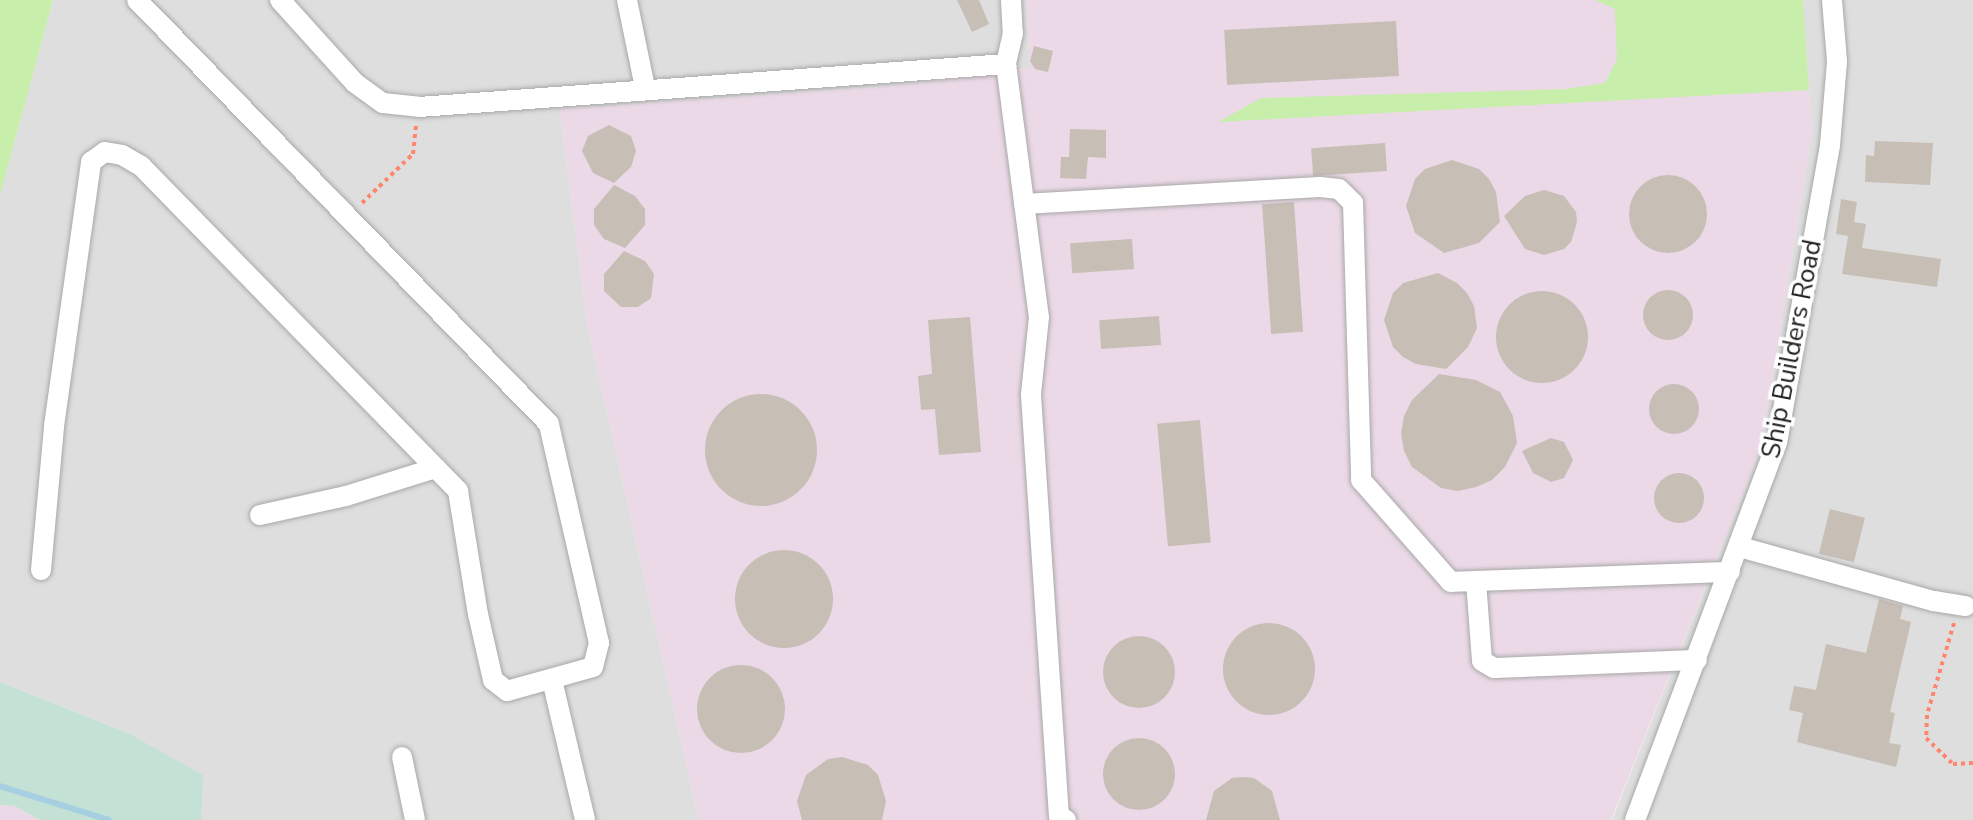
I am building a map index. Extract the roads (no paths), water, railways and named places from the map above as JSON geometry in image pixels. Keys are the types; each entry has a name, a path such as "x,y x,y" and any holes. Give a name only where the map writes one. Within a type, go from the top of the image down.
{"street":[{"path":"41,570 54,426 91,162 105,152 122,155 141,166 458,491 478,614 493,680 507,691 593,667 599,643 549,424 137,0"},
{"path":"280,0 355,83 383,103 419,107 645,88 1006,64"},
{"path":"627,0 645,88"},
{"path":"1011,0 1013,33 1006,64 1039,317 1031,395 1059,816 1066,820"},
{"name":"Ship Builders Road","path":"1635,820 1777,443 1830,145 1837,61 1832,0"},
{"path":"1024,204 1320,187 1339,189 1353,203 1361,480 1451,582 1730,572"},
{"path":"260,515 346,496 436,468"},
{"path":"1740,547 1934,601 1963,606"},
{"path":"1476,581 1482,661 1494,668 1697,660"},
{"path":"552,680 585,820"},
{"path":"402,757 415,820"}],"waterway":[{"path":"0,786 109,820"}]}
